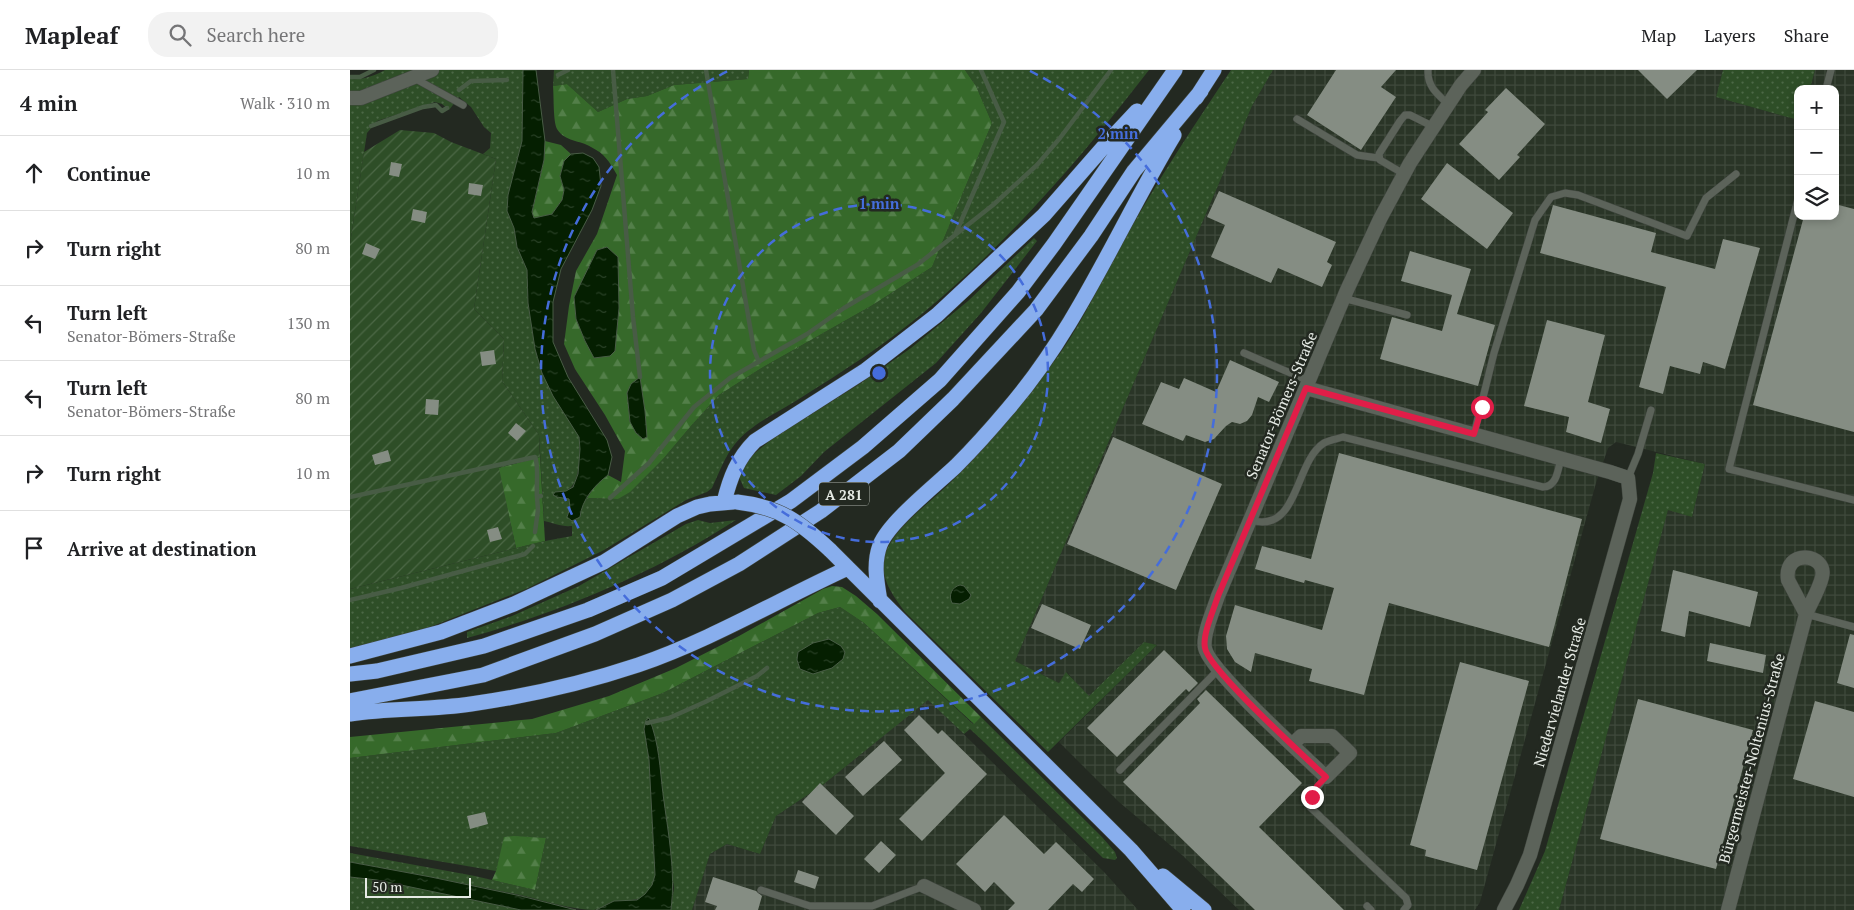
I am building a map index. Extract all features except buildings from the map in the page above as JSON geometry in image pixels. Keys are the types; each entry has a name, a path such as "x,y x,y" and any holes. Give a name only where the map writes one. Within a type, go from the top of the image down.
{"highway":[{"name":"A 281","path":"350,701 483,675 595,634 672,600 739,564 821,510 899,451 953,400 1036,310 1134,172 1201,91 1214,70"},
{"name":"A 281","path":"350,674 377,671 484,646 588,610 662,578 791,501 863,448 946,372 1018,292 1054,244 1173,73"},
{"path":"731,502 735,465 755,441 866,370 937,314 1044,215 1107,143 1173,73"},
{"path":"880,601 875,567 880,545 890,528 958,464 1008,410 1062,338 1147,180 1201,91"},
{"path":"350,656 441,632 514,604 604,562 677,516 697,507 731,502 759,505 780,512 810,532 830,550 1131,850 1183,910"},
{"path":"350,714 373,710 470,704 564,686 638,665 714,634 848,568"},
{"path":"1131,850 1204,910"}],"street":[{"path":"350,98 361,98 432,70"},
{"name":"Senator-Bömers-Straße","path":"1326,777 1218,670 1205,649 1207,632 1218,596 1343,298 1380,218 1404,174 1448,104 1474,70"},
{"path":"1308,385 1628,478"},
{"name":"Niedervielander Straße","path":"1504,910 1518,884 1530,855 1630,499 1628,478"},
{"name":"Bürgermeister-Noltenius-Straße","path":"1728,910 1806,614"},
{"path":"1293,744 1301,736 1332,736 1350,753 1326,777"},
{"path":"924,886 974,910"}],"lane":[{"path":"1428,70 1428,79 1431,86 1448,104"},
{"path":"1827,85 1831,70"},
{"path":"413,78 463,105"},
{"path":"1378,158 1405,115 1410,115 1434,127"},
{"path":"1297,119 1357,155 1378,158 1404,174"},
{"path":"1474,434 1494,353 1535,220 1550,197 1565,193 1578,195 1687,236 1706,198 1736,174"},
{"path":"1794,215 1729,469 1854,500"},
{"path":"1343,298 1407,315"},
{"path":"1244,353 1308,385"},
{"path":"1628,478 1638,454 1651,410"},
{"path":"1250,520 1261,523 1276,519 1293,497 1306,466 1314,454 1323,444 1343,437 1543,487 1548,487 1553,483 1561,458"},
{"path":"1806,614 1854,627"},
{"path":"1120,770 1218,670"},
{"path":"1326,777 1314,792 1310,807 1406,898 1408,905 1404,910"},
{"path":"761,890 810,906 872,906 924,886"}],"shaded area":[{"path":"385,70 523,70 522,141 507,211 514,228 517,247 527,270 528,303 535,349 542,373 579,437 579,466 575,481 572,487 567,490 555,492 557,497 569,499 570,508 567,517 573,521 580,517 582,504 587,498 618,499 664,458 719,395 760,369 871,306 932,267 992,123 976,86 965,70 1149,70 1043,198 955,286 893,336 847,368 749,430 731,449 712,488 707,492 686,500 604,550 526,589 425,629 350,649 350,589 572,536 572,526 544,521 539,435 502,381 504,339 474,309 496,159 483,154 490,148 491,133 484,127 471,107 459,97 449,110 442,104 435,102 377,121 367,133 350,244 350,79 368,77"},
{"path":"554,70 749,70 748,79 674,85 647,96 627,99 598,112 567,84 553,86"},
{"path":"1231,70 1273,70 1252,106 1015,661 1059,683 1066,672 1089,696 1144,642 1157,645 1048,752 905,612 886,582 883,565 884,556 901,528 946,487 980,452 1039,382 1072,335 1118,250"},
{"path":"1273,70 1723,70 1716,97 1794,119 1794,220 1839,220 1839,85 1811,85 1815,70 1854,70 1854,910 1559,910 1668,509 1692,517 1705,464 1616,442 1608,448 1596,483 1480,902 1475,910 1239,910 1182,855 1119,802 1059,742 1157,645 1144,642 1088,697 1067,672 1059,683 1015,661 1252,106"},
{"path":"1723,70 1815,70 1811,85 1794,85 1794,119 1716,97"},
{"path":"400,130 434,133 451,142 496,159 474,309 504,339 502,381 539,435 540,457 499,468 516,548 350,589 350,244 364,152"},
{"path":"1034,238 1037,241 981,313 936,363 824,452 801,476 776,495 744,488 739,477 749,458 772,439 861,383 911,348 968,301"},
{"path":"1656,453 1705,464 1692,517 1668,510 1559,910 1519,910 1545,851 1653,473"},
{"path":"698,520 710,523 736,520 673,557 606,589 537,616 467,638 467,632 512,616 579,586 686,524"},
{"path":"840,607 864,623 973,724 981,717 1102,837 1115,852 1117,858 1115,860 1103,858 970,729 964,734 928,700 824,784 776,816 760,854 727,844 710,854 692,910 671,910 674,888 657,749 652,725 644,729 649,760 655,875 649,891 641,898 615,901 594,910 585,910 477,886 350,862 350,853 475,876 535,890 546,838 505,837 496,871 350,846 350,758 556,733 663,693 818,613"},
{"path":"928,699 1105,873 1138,910 692,910 710,854 727,844 760,854 776,816 824,784"},
{"path":"350,877 377,880 521,910 350,910"}],"green space":[{"path":"749,70 965,70 976,86 992,123 932,267 871,306 760,369 719,395 664,458 630,492 618,499 587,498 597,483 608,475 621,482 625,451 605,415 575,369 564,344 576,271 597,234 617,175 600,152 564,136 557,129 554,115 553,86 567,84 598,112 627,99 647,96 674,85 748,79","holes":["607,247 619,308 617,328 585,341 576,319 574,297 597,250","640,377 646,422 630,422 627,393"]},
{"path":"545,141 561,145 571,154 564,161 560,176 564,190 562,200 552,214 534,219 532,213 544,160"},
{"path":"540,457 545,541 516,548 498,468"},
{"path":"832,586 842,587 877,614 981,717 974,724 864,623 840,607 818,613 663,693 556,733 350,758 350,737 532,719 609,696 676,668 739,636 823,589"},
{"path":"504,837 546,838 535,890 492,880"}],"water":[{"path":"523,70 536,70 545,141 544,160 532,212 534,218 552,214 562,200 564,190 560,176 564,161 571,154 583,153 593,158 599,167 601,186 592,210 561,269 553,302 553,342 568,377 607,440 612,457 608,475 590,493 583,504 580,517 572,521 567,517 570,508 569,499 553,495 555,492 566,491 573,487 578,474 579,437 553,396 542,373 535,349 528,303 527,270 517,247 514,228 507,211 508,195 522,141"},
{"path":"607,247 618,257 619,308 615,351 610,356 594,358 576,319 574,297 597,250"},
{"path":"640,377 647,437 643,439 636,433 630,422 627,393 631,384"},
{"path":"960,585 964,586 971,595 969,599 960,604 952,603 950,597 952,592"},
{"path":"829,639 841,646 845,652 843,659 832,668 813,674 800,669 797,660 798,652 813,643"},
{"path":"649,718 659,756 671,852 673,881 671,910 596,910 614,901 637,900 652,885 655,875 649,760 644,729 646,720"},
{"path":"350,862 521,896 576,910 521,910 377,880 350,877"}],"waterway":[{"path":"350,77 360,77 374,70"},
{"path":"558,75 568,70"},
{"path":"613,70 633,317 640,377"},
{"path":"706,70 754,350 759,362"},
{"path":"955,235 1004,122 981,70"},
{"path":"610,498 649,463 694,407 730,378 807,334 844,308 917,265 993,205 1037,165 1060,138 1111,70"},
{"path":"459,90 471,81 507,80"},
{"path":"371,126 423,107 436,105 442,111 447,108"},
{"path":"350,497 535,457 537,497 541,496"},
{"path":"535,532 538,510 537,497"},
{"path":"350,600 525,554 533,546"},
{"path":"647,723 669,718 705,702 757,676 767,668"}],"route":[{"path":"1312,797 1317,786 1326,777 1219,672 1205,649 1207,632 1218,596 1306,388 1474,434 1482,407"}]}
